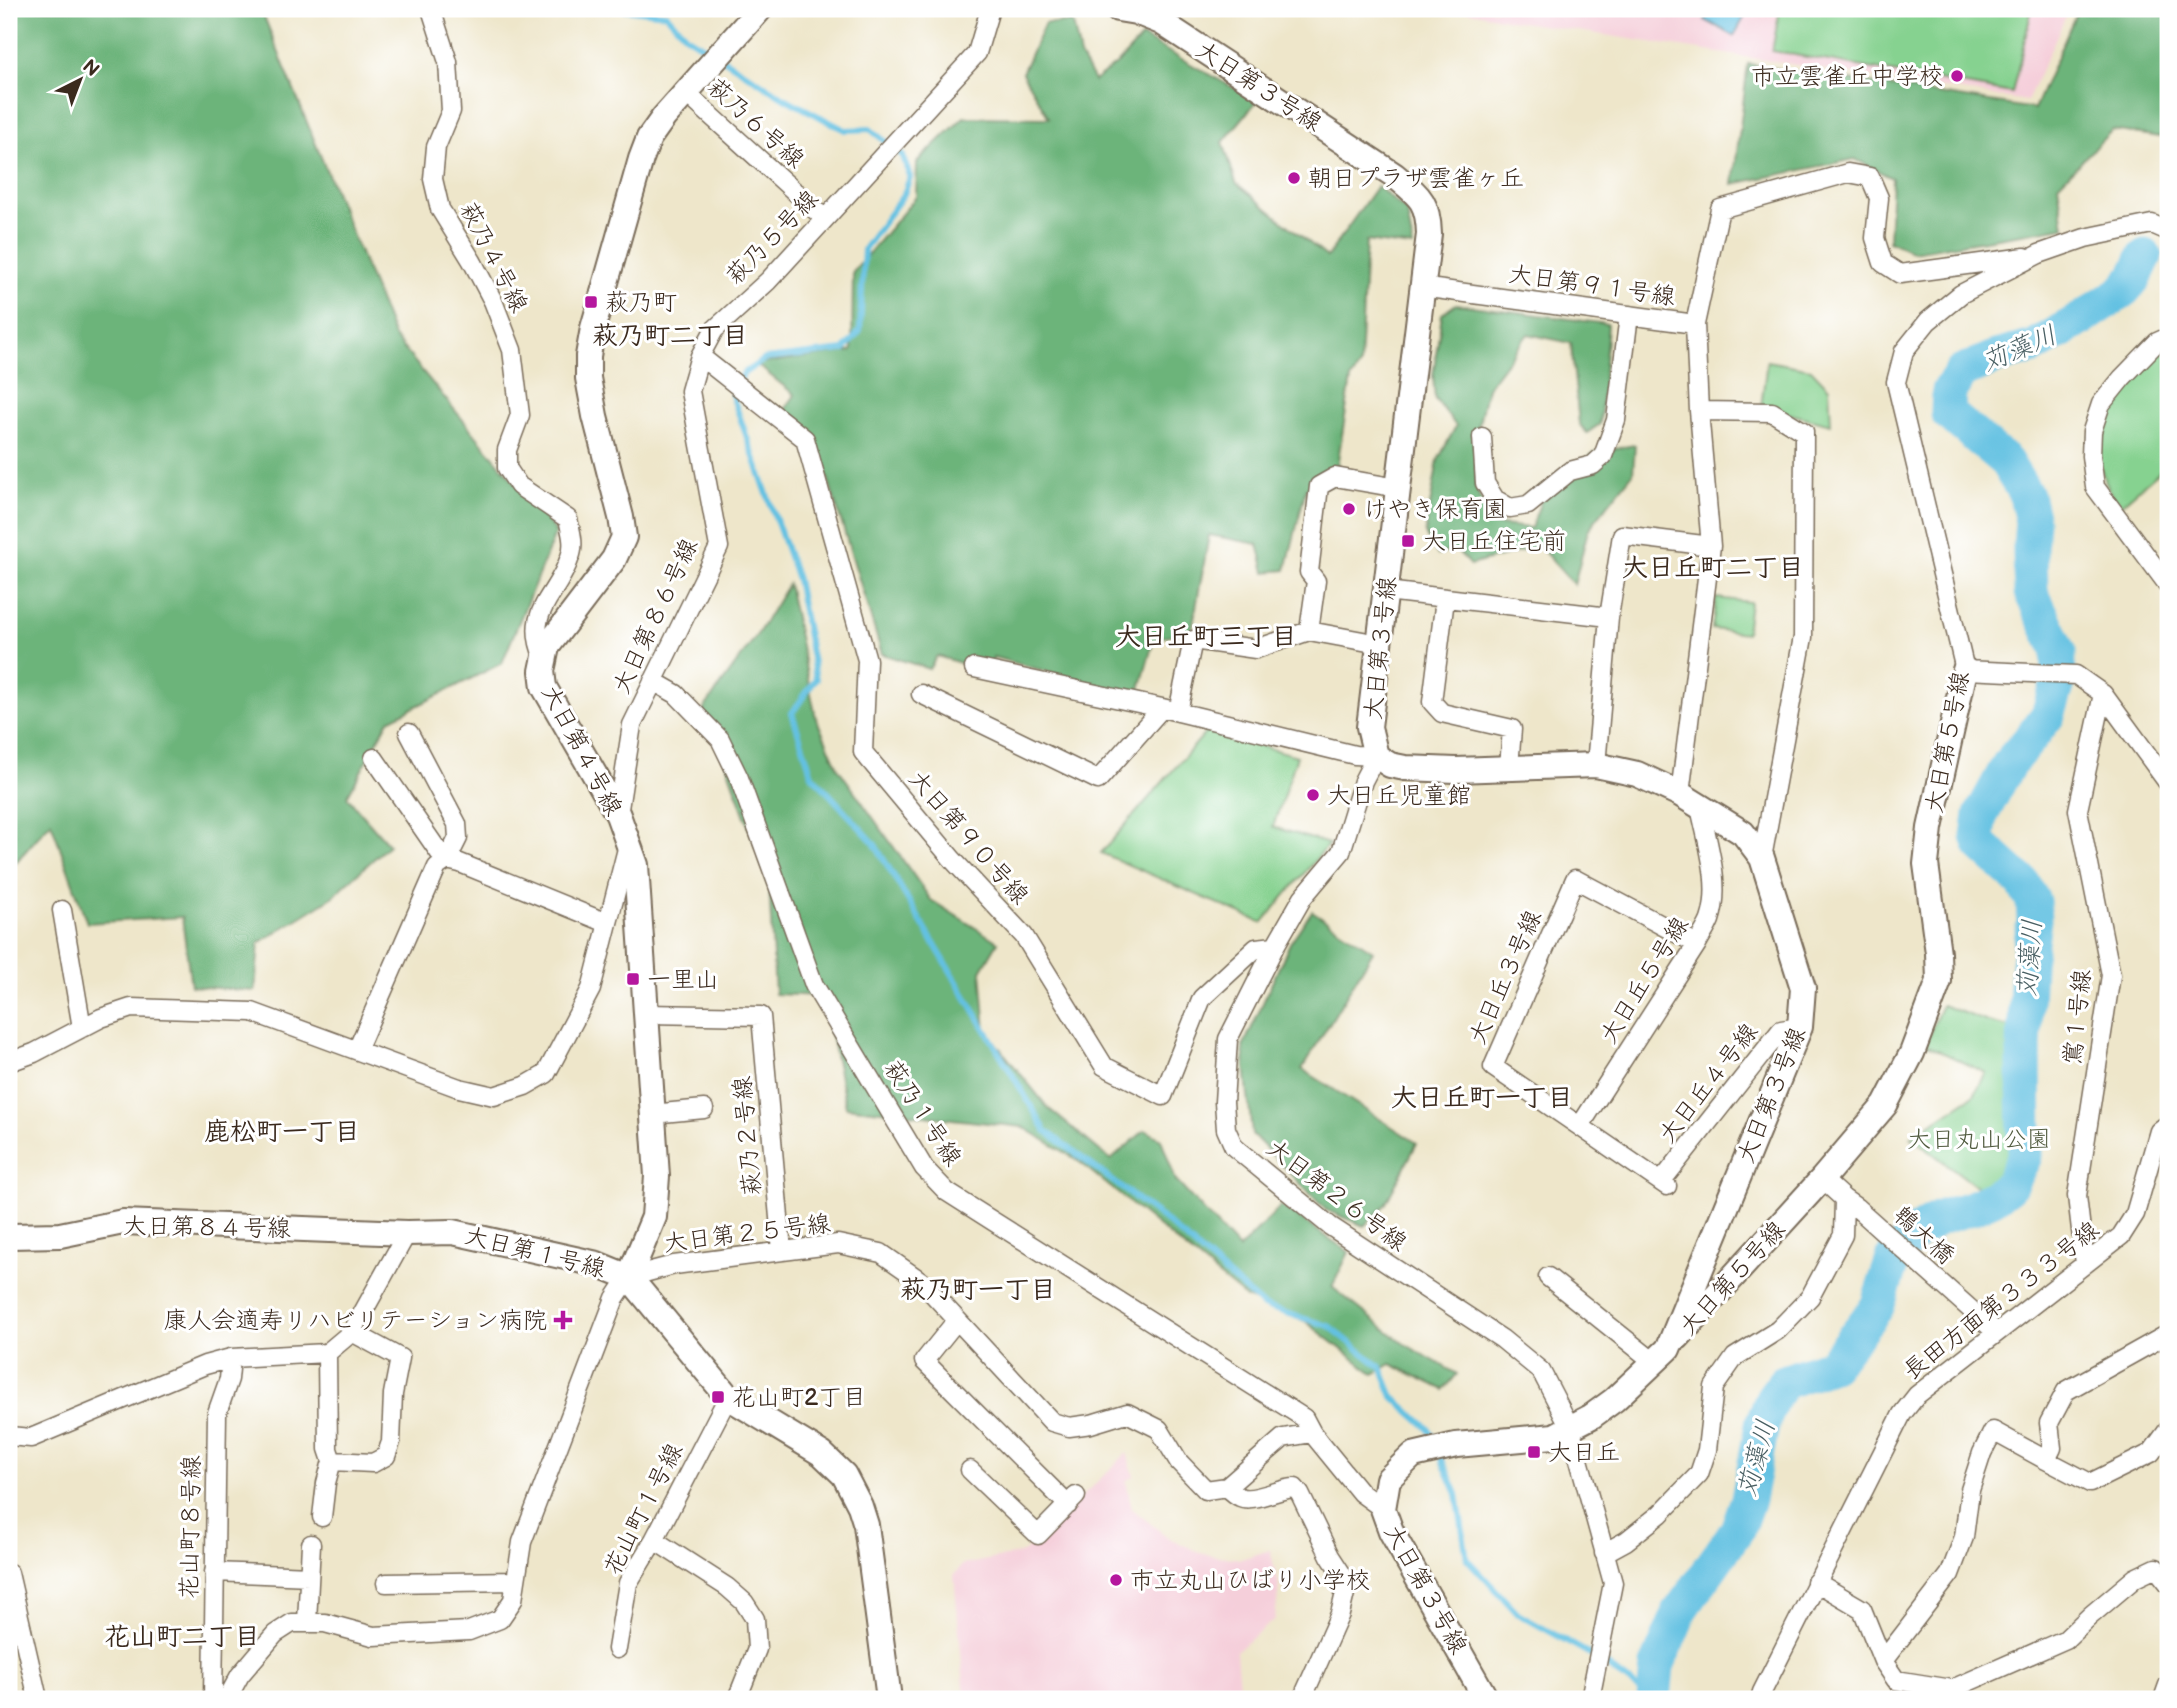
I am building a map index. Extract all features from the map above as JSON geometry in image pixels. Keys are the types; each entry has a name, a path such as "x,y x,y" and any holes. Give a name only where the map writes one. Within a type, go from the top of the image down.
{"street":[{"name":"萩乃４号線","path":"431,9 449,62 451,111 436,147 433,179 440,209 493,301 512,350 520,415 507,450 507,468 519,486 568,519 573,538 571,557 537,619 537,642 544,658"},
{"name":"大日第４号線","path":"629,1277 654,1217 657,1176 636,866 618,815 544,687 542,671 547,648 614,559 624,537 595,416 588,378 588,356 593,328 641,159 649,138 760,9"},
{"name":"萩乃５号線","path":"700,356 714,330 768,281 978,53 990,9"},
{"name":"大日第３号線","path":"1130,10 1161,22 1394,175 1423,202 1428,215 1429,234 1369,727 1376,756 1390,765 1405,768 1596,765 1637,774 1690,800 1742,833 1762,858 1802,989 1800,1027 1661,1355 1614,1400 1592,1416 1554,1436 1450,1446 1413,1455 1388,1479 1383,1509 1391,1531 1486,1699"},
{"name":"萩乃６号線","path":"686,93 825,219"},
{"name":"大日第９１号線","path":"1421,287 1695,324 1720,209 1848,173 1870,177 1878,198 1875,238 1883,263 1900,274 2039,254"},
{"name":"大日第５号線","path":"1661,1355 1822,1179 1885,1105 1913,1052 1939,981 1926,864 1930,828 1965,670 1896,382 1904,351 1927,321 1961,294 2039,254 2085,238 2152,224 2168,231"},
{"path":"1482,437 1485,483 1495,499 1510,508 1528,505 1570,471 1593,465 1603,456 1616,419 1629,315"},
{"name":"大日丘５号線","path":"1580,1126 1697,944 1710,920 1714,893 1711,861 1690,800 1711,546 1699,411 1695,324"},
{"path":"2168,337 2157,342 2122,377 2101,404 2092,431 2091,456 2095,487 2168,585"},
{"name":"大日第９０号線","path":"700,356 804,439 867,660 863,752 953,860 1024,936 1104,1066 1163,1096 1202,998 1256,948 1275,946"},
{"name":"大日第８６号線","path":"618,815 632,726 719,547 690,391 700,356"},
{"path":"1699,411 1772,411 1804,432 1803,637 1762,858"},
{"path":"1309,631 1316,581 1309,572 1319,486 1335,477 1398,488"},
{"path":"1596,765 1609,617 1622,535 1711,546"},
{"path":"1386,591 1609,617"},
{"path":"1445,599 1432,702 1442,713 1513,729 1509,767"},
{"path":"921,694 1098,780 1170,710 1194,640 1256,649 1309,631 1379,644"},
{"path":"974,668 1170,710 1355,755 1376,756"},
{"path":"1965,670 2076,675 2103,694 2168,783"},
{"name":"萩乃１号線","path":"653,681 676,694 720,738 739,778 814,985 924,1168 947,1192 1304,1418 1312,1433"},
{"name":"鴬１号線","path":"2085,1264 2077,1196 2111,975 2078,810 2103,694"},
{"path":"356,1050 437,867 447,860 458,838 457,824 409,733"},
{"name":"大日第２６号線","path":"1376,756 1363,781 1341,852 1303,897 1228,1039 1224,1102 1226,1129 1234,1147 1330,1226 1502,1339 1541,1371 1570,1427 1613,1583 1590,1699"},
{"path":"374,758 447,860 607,923"},
{"path":"9,1062 34,1053 101,1018 131,1008 252,1012 459,1087 494,1096 525,1086 546,1074 591,989 629,841"},
{"name":"大日丘３号線","path":"1664,1184 1493,1067 1575,879 1697,944"},
{"path":"62,910 82,1028"},
{"name":"萩乃２号線","path":"646,1014 761,1016 782,1251"},
{"name":"大日丘４号線","path":"1664,1184 1781,1030 1800,1027"},
{"path":"652,1114 704,1109"},
{"name":"長田方面第３３３号線","path":"1760,1699 1902,1415 1917,1395 2121,1236 2135,1214 2159,1131 2168,1124"},
{"name":"鵯大橋","path":"1822,1179 1996,1332"},
{"path":"1604,1553 1626,1541 1660,1514 1699,1474 1707,1450 1714,1387 1735,1357 1778,1330 1810,1297 1843,1235 1851,1204"},
{"name":"大日第８４号線","path":"9,1236 60,1235 123,1222 407,1233"},
{"name":"大日第１号線","path":"407,1233 453,1232 597,1264 629,1277 728,1397 822,1454 844,1475 853,1490 866,1525 889,1699"},
{"path":"9,1436 31,1438 205,1365 232,1358 327,1353 352,1332 407,1233"},
{"name":"大日第２５号線","path":"629,1277 674,1265 838,1244 881,1253 921,1281 1052,1422 1069,1427 1091,1424 1127,1413 1159,1429 1179,1462 1206,1490 1227,1487"},
{"path":"227,1699 240,1675 275,1634 292,1623 325,1623 373,1636 469,1631 500,1619 513,1600 522,1542 615,1298 629,1277"},
{"path":"1548,1278 1661,1355"},
{"path":"957,1320 924,1361 1072,1500 1038,1535 970,1470"},
{"path":"332,1461 373,1463 386,1456 391,1442 393,1394 400,1358 352,1332"},
{"path":"2046,1460 2052,1448 2049,1423 2066,1391 2168,1334"},
{"path":"322,1517 332,1461 328,1449 327,1353"},
{"name":"花山町８号線","path":"212,1699 217,1413 229,1379 232,1358"},
{"name":"花山町１号線","path":"617,1649 628,1583 654,1540 728,1397"},
{"path":"1883,1661 1950,1574 1964,1537 1970,1490 1982,1453 1993,1431 2090,1483 2151,1453 2168,1430"},
{"path":"1302,1699 1340,1614 1346,1590 1343,1576 1295,1488 1247,1499 1238,1497 1227,1487 1283,1438 1312,1433 1361,1493 1383,1509"},
{"path":"654,1540 727,1587 744,1602 755,1619 757,1649 737,1699"},
{"path":"307,1622 311,1544"},
{"path":"1816,1583 1863,1609 1883,1661 1896,1680 1952,1689 2066,1639 2135,1578 2156,1568 2168,1583"},
{"path":"214,1572 309,1576"},
{"path":"9,1573 38,1699"},
{"path":"386,1583 516,1581"},
{"path":"2163,1699 2168,1685"}],"shaded area":[{"name":"市立雲雀丘中学校","path":"1456,9 2069,9 2027,101 1515,21"},
{"name":"市立丸山ひばり小学校","path":"1127,1453 1134,1476 1126,1481 1132,1509 1169,1538 1203,1554 1241,1559 1270,1550 1279,1585 1275,1619 1236,1651 1240,1699 965,1699 954,1575 962,1565 1023,1553"}],"green space":[{"path":"9,9 261,9 394,337 556,532 502,663 389,720 347,797 389,845 331,898 259,943 255,991 191,986 182,917 87,923 51,822 9,870"},
{"path":"1780,9 2032,9 2012,93 1772,51"},
{"path":"2078,9 2168,9 2168,138 2112,130 2058,185 2064,227 1913,252 1889,241 1892,178 1855,159 1733,184 1748,64 2034,109"},
{"path":"1045,23 1073,23 1080,56 1094,81 1119,62 1142,37 1257,101 1223,142 1236,183 1327,257 1377,186 1407,212 1413,247 1366,241 1360,366 1351,379 1334,485 1306,488 1286,570 1265,572 1258,544 1209,535 1192,630 1154,639 1138,696 993,657 990,672 937,656 929,669 882,654 819,449 782,414 795,395 756,364 852,351 853,272 916,197 917,162 964,117 1049,118 1022,73"},
{"path":"1456,304 1608,324 1600,424 1587,433 1579,424 1571,343 1528,334 1487,388 1478,427 1475,487 1491,524 1531,528 1544,493 1595,452 1635,445 1633,473 1588,530 1574,585 1539,546 1470,565 1456,549 1438,555 1425,534 1438,460 1456,426 1435,399 1433,375 1442,314"},
{"path":"2168,346 2168,464 2119,506 2105,481 2100,465 2099,440 2102,423 2108,408 2132,378"},
{"path":"1767,361 1811,369 1829,388 1831,424 1761,407"},
{"path":"788,584 816,718 838,768 931,900 998,942 981,971 986,1031 1048,1108 1111,1160 1145,1130 1161,1139 1176,1181 1239,1249 1281,1206 1349,1252 1332,1287 1403,1343 1457,1374 1444,1390 1391,1364 1374,1374 1305,1321 1246,1298 1076,1159 1023,1127 846,1107 823,996 775,994 769,884 721,749 698,717 759,632"},
{"path":"1716,598 1750,602 1746,633 1712,629"},
{"path":"1207,731 1297,756 1273,827 1329,844 1262,923 1101,853"},
{"path":"1312,911 1373,951 1302,1069 1417,1143 1385,1205 1364,1226 1326,1210 1252,1134 1243,1047 1290,943"},
{"name":"大日丸山公園","path":"1942,1005 1991,1023 2020,1029 2019,1151 2005,1179 1992,1190 1980,1189 1911,1137 1974,1095 1986,1073 1925,1044"}],"water":[{"path":"1711,9 1749,9 1734,36 1705,20"}],"waterway":[{"path":"623,9 666,14 686,36 714,53"},
{"path":"723,59 786,99 845,130 870,129 903,156 910,177 904,194 864,249 860,331 844,350 765,359 744,373 732,395 797,579 816,679 792,713 812,775 874,843 1046,1131 1162,1218 1263,1306 1329,1326 1381,1367 1393,1397 1430,1430 1436,1445"},
{"name":"苅藻川","path":"1654,1699 1657,1666 1680,1611 1737,1530 1748,1499 1763,1421 1773,1397 1784,1382 1832,1365 1877,1307 1894,1256 1917,1232 1939,1218 1993,1198 2010,1185 2025,1156 2024,1045 2028,964 2034,920 2033,901 2023,883 1981,845 1978,836 1981,815 2010,762 2048,715 2058,683 2059,651 2031,592 2032,521 2026,495 2006,462 1948,413 1949,391 1962,372 1996,357 2034,347 2123,291 2135,277 2145,256"},
{"path":"1440,1455 1457,1494 1467,1559 1518,1614 1597,1658 1651,1699"}],"place":[{"name":"市立雲雀丘中学校","path":"1957,76"},
{"name":"朝日プラザ雲雀ヶ丘","path":"1294,178"},
{"name":"萩乃町","path":"591,302"},
{"name":"けやき保育園","path":"1349,509"},
{"name":"大日丘住宅前","path":"1408,541"},
{"name":"大日丘児童館","path":"1313,795"},
{"name":"一里山","path":"633,979"},
{"name":"康人会適寿リハビリテーション病院","path":"563,1320"},
{"name":"花山町2丁目","path":"718,1397"},
{"name":"大日丘","path":"1534,1452"},
{"name":"市立丸山ひばり小学校","path":"1116,1580"}],"district":[{"name":"萩乃町二丁目","path":"670,335"},
{"name":"大日丘町二丁目","path":"1713,567"},
{"name":"大日丘町三丁目","path":"1206,636"},
{"name":"大日丘町一丁目","path":"1482,1097"},
{"name":"鹿松町一丁目","path":"282,1131"},
{"name":"萩乃町一丁目","path":"978,1289"},
{"name":"花山町二丁目","path":"182,1636"}]}
